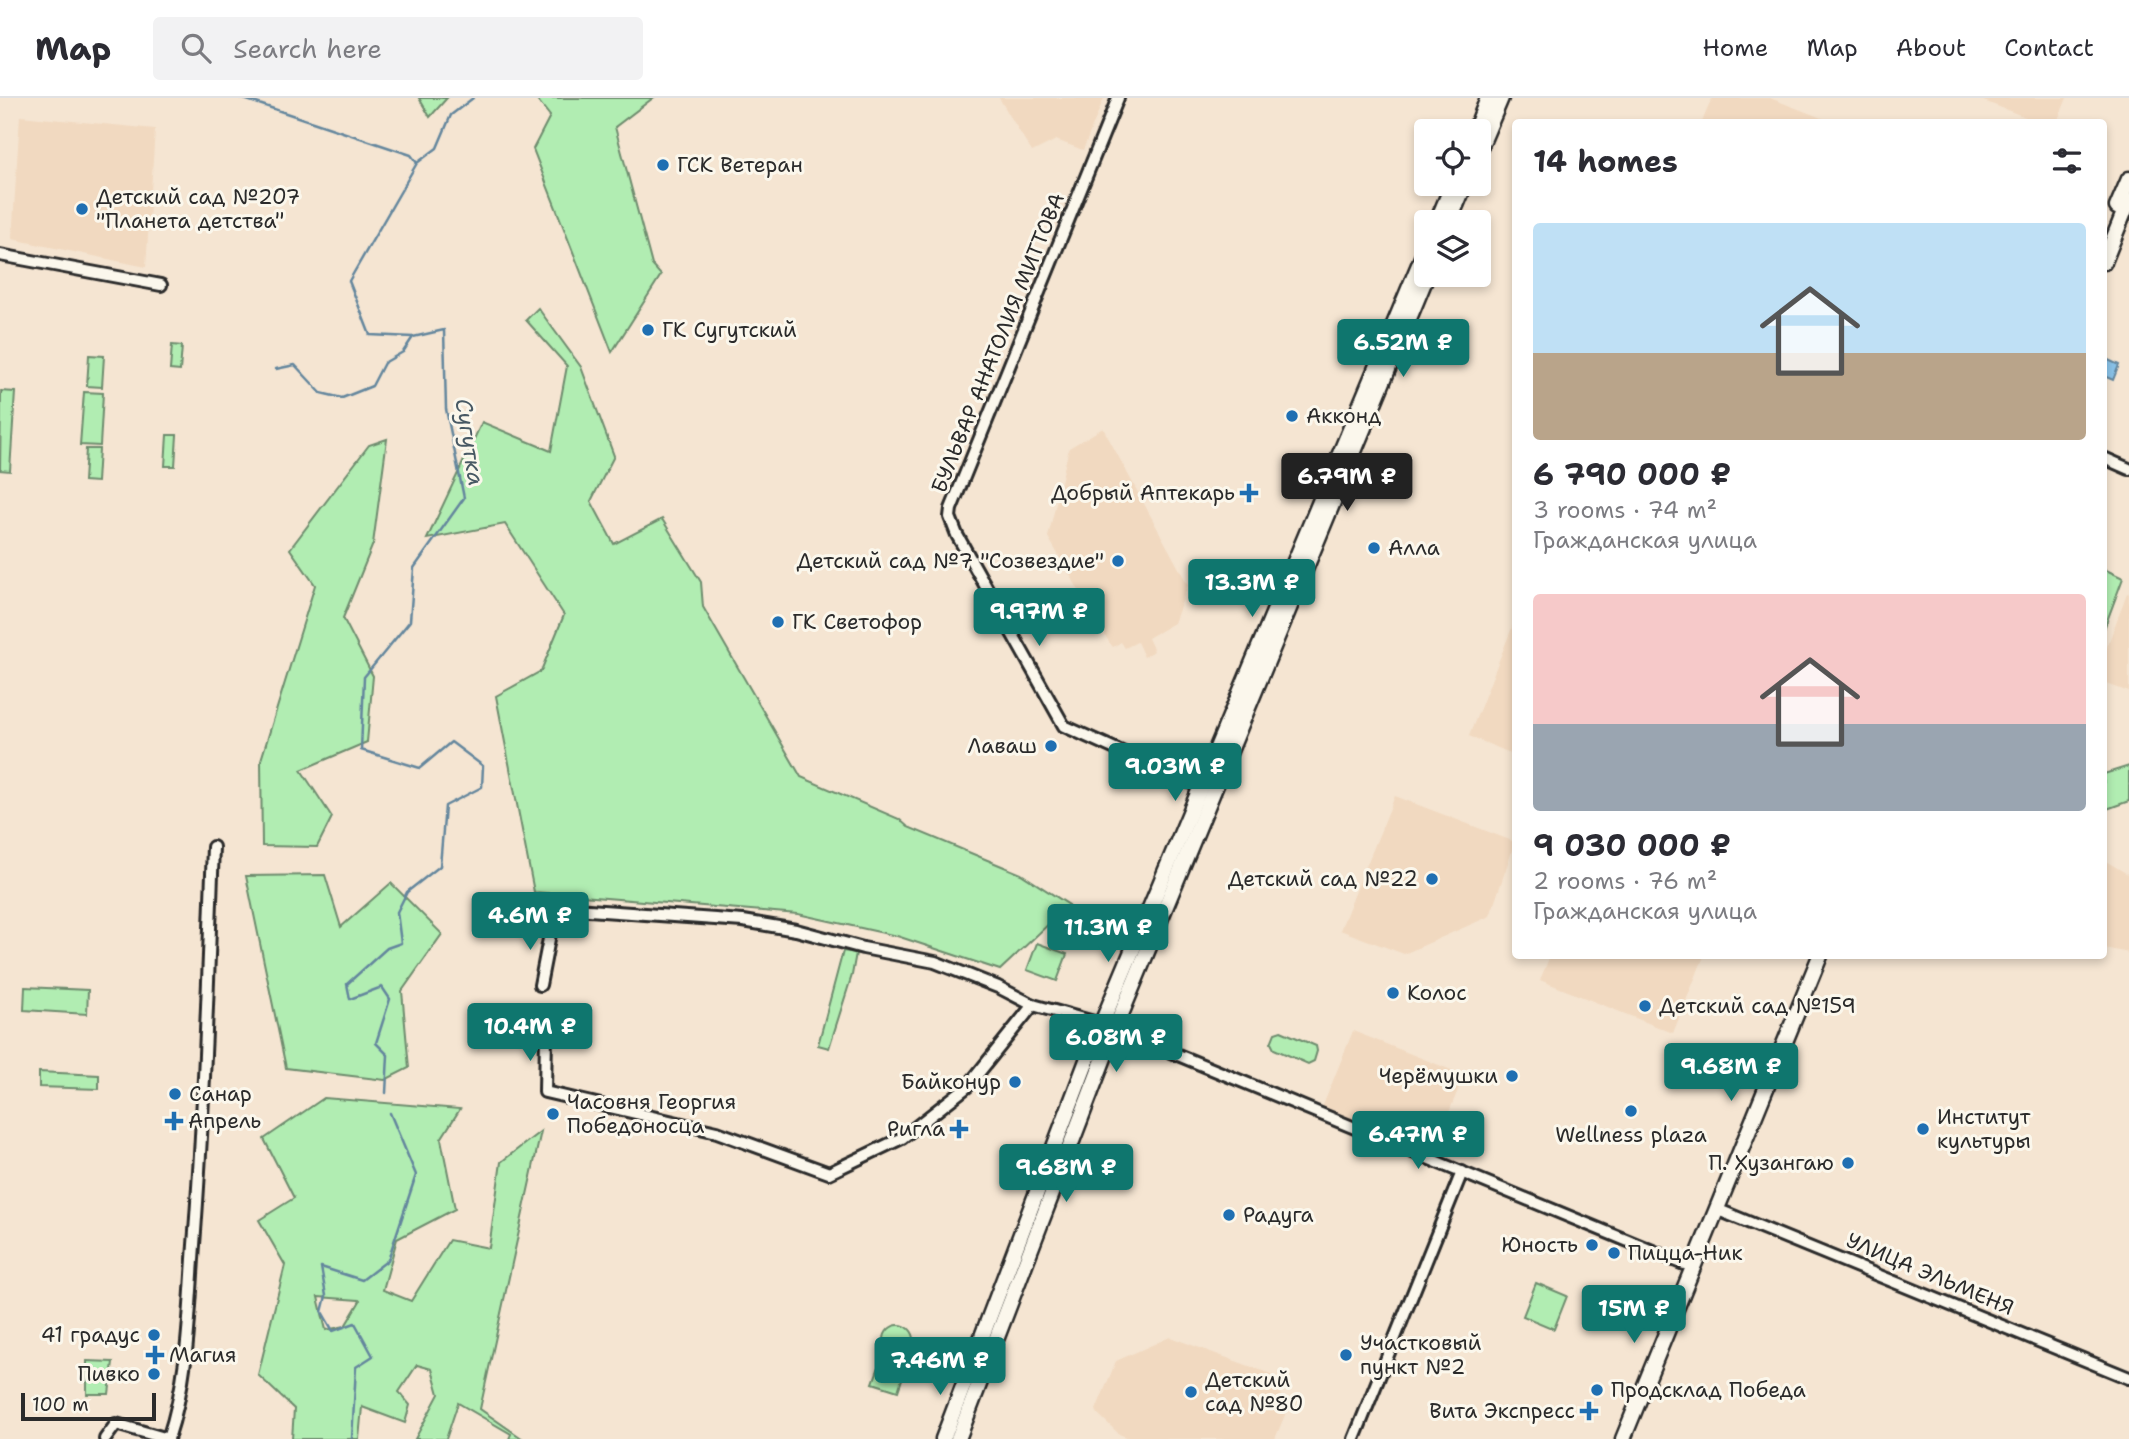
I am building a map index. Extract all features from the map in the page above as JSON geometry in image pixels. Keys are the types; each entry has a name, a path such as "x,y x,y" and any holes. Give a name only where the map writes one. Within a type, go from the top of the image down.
{"main road":[{"path":"1480,119 1488,98"},
{"path":"1491,122 1501,98"},
{"path":"2107,244 2128,192"},
{"path":"958,1439 1108,1026 1341,468 1414,279"},
{"path":"943,1439 1200,787 1422,287"},
{"path":"1623,1439 1716,1209 1810,959"},
{"path":"1614,1439 1684,1264 1819,959"}],"street":[{"name":"БУЛЬВАР АНАТОЛИЯ МИТТОВА","path":"1118,98 950,517 957,535 1064,726 1200,787"},
{"path":"0,255 161,285"},
{"path":"2107,459 2129,469"},
{"path":"105,1439 116,1424 168,1439 178,1408 186,1356 198,1191 213,847"},
{"path":"540,985 555,908 766,923 863,948 935,962 998,987 1033,1005 1108,1026 1684,1264"},
{"path":"546,1035 545,1092 717,1132 829,1172 902,1138 968,1086 1033,1005"},
{"path":"1354,1439 1462,1172"},
{"name":"УЛИЦА ЭЛЬМЕНЯ","path":"1716,1209 2129,1378"}],"shaded area":[{"path":"999,98 1104,98 1083,150 1056,140 1032,152"},
{"path":"1712,98 1770,98 1824,119 1703,119"},
{"path":"1976,98 2067,98 2058,119 2030,119"},
{"name":"Детский сад №207 \"Планета детства\"","path":"20,116 155,129 146,267 12,239"},
{"name":"Детский сад №7 \"Созвездие\"","path":"1103,428 1188,585 1174,623 1148,638 1154,651 1144,657 1137,642 1125,648 1121,642 1113,647 1109,642 1048,537 1069,448"},
{"path":"2127,593 2129,692 2107,684 2107,647"},
{"path":"1512,628 1512,753 1469,736"},
{"name":"Детский сад №22","path":"1395,796 1512,841 1512,851 1490,916 1404,954 1340,930"},
{"path":"2107,862 2129,875 2129,953 2107,949"},
{"name":"Детский сад №159","path":"1549,959 1703,959 1673,1033 1540,980"},
{"path":"1353,1031 1464,1075 1433,1152 1322,1108"},
{"name":"Детский сад №80","path":"1170,1337 1271,1374 1287,1410 1275,1439 1131,1439 1119,1434 1098,1414 1096,1410 1116,1361"}],"green space":[{"path":"419,98 447,98 430,117"},
{"path":"536,98 653,98 615,127 652,265 661,275 612,352 533,149 550,116"},
{"path":"538,308 581,367 614,456 591,501 614,544 662,519 701,582 703,607 801,777 899,819 908,827 1021,874 1069,905 1000,970 897,936 798,914 534,892 496,696 541,671 564,615 505,524 427,539 482,422 551,451 567,366 526,320"},
{"path":"172,345 182,346 180,371 170,370"},
{"path":"89,355 104,356 102,387 87,386"},
{"path":"1,391 15,392 10,471 0,470"},
{"path":"84,392 103,393 100,446 80,445"},
{"path":"167,435 177,435 175,466 165,466"},
{"path":"387,439 373,544 343,618 373,676 367,742 301,770 332,817 317,847 262,846 261,760 315,585 290,549 369,445"},
{"path":"86,449 99,449 97,482 84,481"},
{"path":"2107,570 2123,578 2107,621"},
{"path":"2129,766 2129,801 2107,809 2107,773"},
{"path":"325,875 341,927 391,883 442,934 402,991 409,1068 385,1080 286,1068 246,876"},
{"path":"1037,943 1067,954 1057,981 1027,970"},
{"path":"843,951 856,953 852,975 829,1048 818,1045"},
{"path":"25,987 88,990 87,1014 24,1010"},
{"path":"1281,1031 1316,1046 1314,1061 1308,1064 1274,1049 1271,1043 1275,1033"},
{"path":"39,1072 99,1075 99,1089 39,1087"},
{"path":"324,1098 460,1109 441,1139 455,1209 397,1239 383,1290 411,1301 449,1240 489,1248 501,1162 541,1131 480,1409 523,1439 509,1439 511,1434 458,1403 446,1439 415,1439 439,1394 432,1369 417,1365 399,1392 410,1405 405,1423 362,1407 359,1439 292,1439 294,1409 258,1375 285,1265 259,1220 294,1198 264,1139","holes":["318,1297 359,1300 345,1326 326,1330"]},
{"path":"1536,1283 1567,1296 1554,1329 1523,1316"},
{"path":"899,1325 910,1329 914,1340 910,1351 899,1355 888,1351 884,1340 888,1329"},
{"path":"87,1361 113,1362 109,1394 87,1394"},
{"path":"881,1361 905,1370 898,1391 873,1383"}],"water":[{"path":"2107,359 2119,365 2113,380 2107,377"}],"waterway":[{"path":"241,98 411,155 417,163"},
{"name":"Сугутка","path":"386,1093 388,1055 376,1043 390,999 382,987 350,999 347,984 387,948 401,943 397,912 407,892 440,866 445,806 482,787 483,766 451,742 420,768 361,750 364,677 410,621 414,568 464,498 446,409 444,330 413,337 370,335 349,281 417,163 437,148 451,115 473,98"},
{"path":"276,369 295,365 321,393 342,398 372,386 384,363 403,352 413,337"},
{"name":"Сугутка","path":"352,1439 356,1367 373,1356 355,1323 333,1331 322,1312 326,1296 321,1267 362,1280 388,1260 416,1175 390,1113"}],"place":[{"name":"ГСК Ветеран","path":"663,165"},
{"name":"Детский сад №207 \"Планета детства\"","path":"82,209"},
{"name":"ГК Сугутский","path":"648,330"},
{"name":"Акконд","path":"1292,416"},
{"name":"Добрый Аптекарь","path":"1249,493"},
{"name":"Алла","path":"1374,548"},
{"name":"Детский сад №7 \"Созвездие\"","path":"1118,561"},
{"name":"ГК Светофор","path":"778,622"},
{"name":"Лаваш","path":"1051,746"},
{"name":"Детский сад №22","path":"1432,879"},
{"name":"Колос","path":"1393,993"},
{"name":"Детский сад №159","path":"1645,1006"},
{"name":"Черёмушки","path":"1512,1076"},
{"name":"Байконур","path":"1015,1082"},
{"name":"Санар","path":"175,1094"},
{"name":"Wellness plaza","path":"1631,1111"},
{"name":"Часовня Георгия Победоносца","path":"553,1114"},
{"name":"Апрель","path":"174,1121"},
{"name":"Ригла","path":"959,1129"},
{"name":"Институт культуры","path":"1923,1129"},
{"name":"П. Хузангаю","path":"1848,1163"},
{"name":"Радуга","path":"1229,1215"},
{"name":"Юность","path":"1592,1245"},
{"name":"Пицца-Ник","path":"1614,1253"},
{"name":"41 градус","path":"154,1335"},
{"name":"Магия","path":"155,1355"},
{"name":"Участковый пункт №2","path":"1346,1355"},
{"name":"Пивко","path":"154,1374"},
{"name":"Продсклад Победа","path":"1597,1390"},
{"name":"Детский сад №80","path":"1191,1392"},
{"name":"Вита Экспресс","path":"1589,1411"}]}
